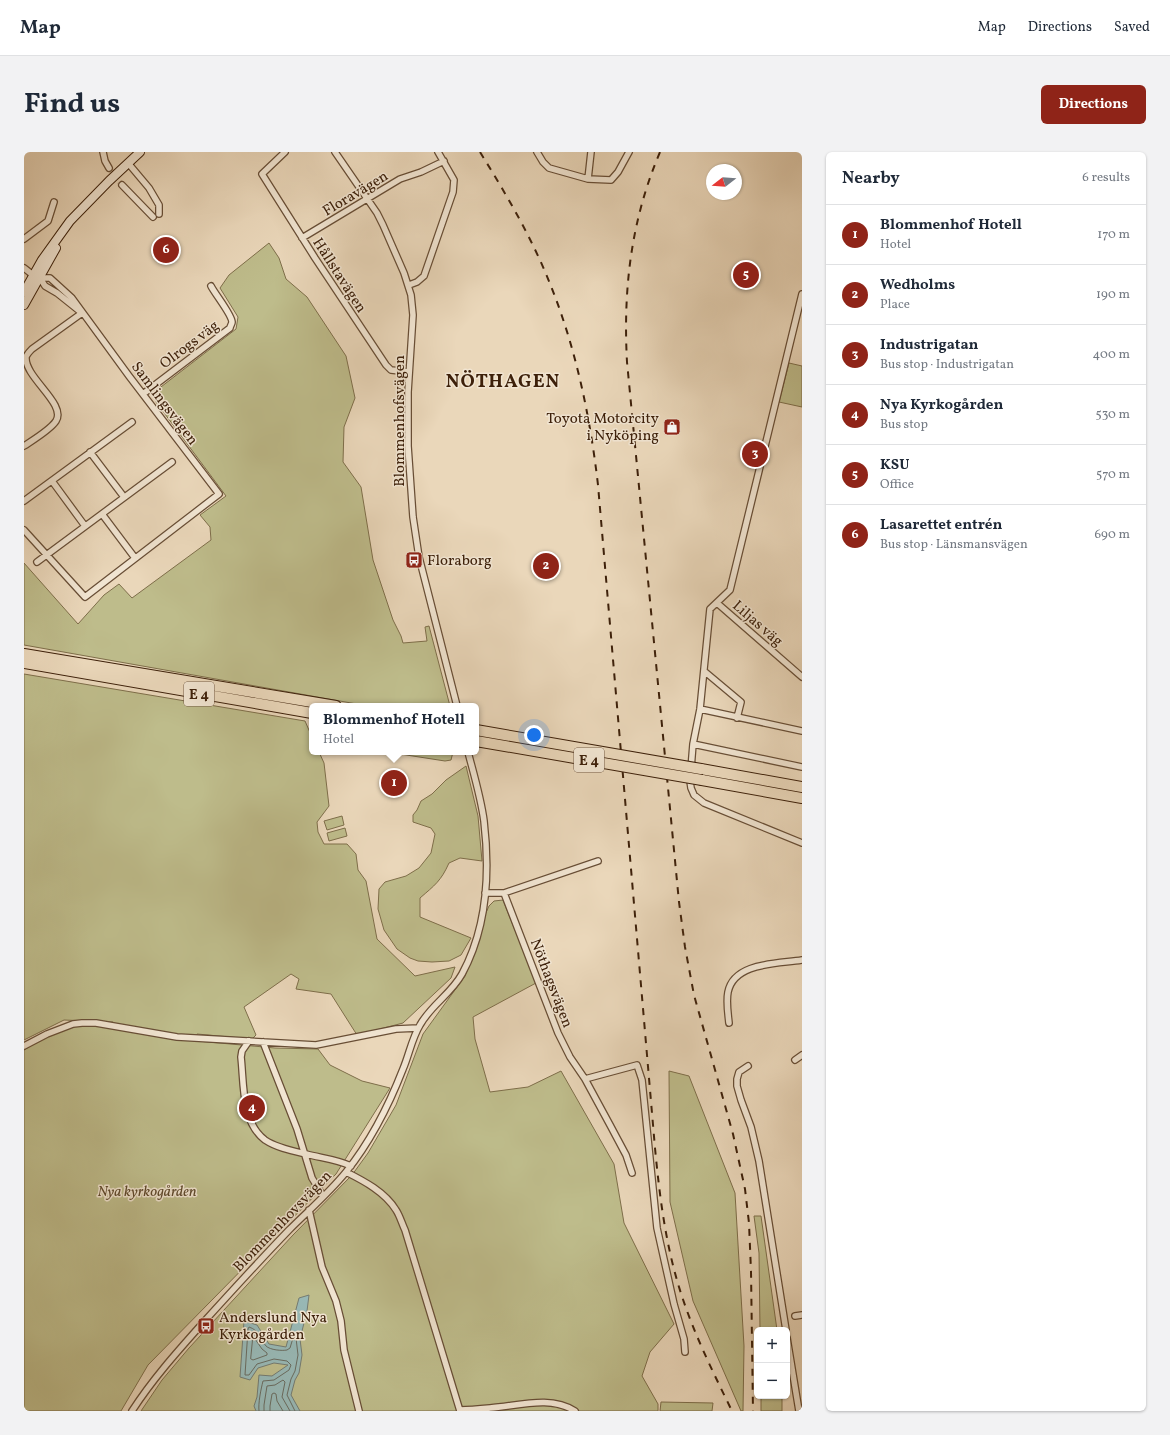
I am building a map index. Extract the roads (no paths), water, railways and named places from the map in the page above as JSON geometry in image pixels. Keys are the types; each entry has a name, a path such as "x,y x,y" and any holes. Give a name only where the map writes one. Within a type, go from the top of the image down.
{"highway":[{"name":"E 4","path":"24,654 318,703"},
{"name":"E 4","path":"27,665 309,712"},
{"name":"E 4","path":"479,731 802,787"},
{"name":"E 4","path":"479,742 802,798"}],"main road":[{"path":"24,306 37,277 70,221 140,152"},
{"path":"24,292 37,277"}],"street":[{"path":"103,152 105,161 109,168"},
{"name":"Hållstavägen","path":"285,152 262,174 302,238 386,365 391,370 409,372"},
{"name":"Blommenhofsvägen","path":"335,152 368,200 383,225 409,285 413,315 409,372 408,446 414,527 419,557 456,703"},
{"path":"409,285 417,282 424,276 453,192 454,180 438,152"},
{"path":"537,152 549,168 588,179 610,180 618,172 629,152"},
{"path":"588,179 591,152"},
{"name":"Floravägen","path":"302,238 368,200 400,179 421,172 444,161"},
{"path":"128,163 149,188 159,205 159,214"},
{"path":"122,185 153,218"},
{"path":"24,239 48,221 54,202"},
{"path":"24,268 37,277"},
{"name":"Samlingsvägen","path":"37,277 45,286 82,313"},
{"name":"Samlingsvägen","path":"37,277 50,278 72,298 219,494 135,558"},
{"name":"Olrogs väg","path":"143,394 230,328 232,321 230,315 211,286"},
{"path":"802,294 730,590 710,609 700,709 693,744 690,781 694,795 704,803 802,843"},
{"path":"24,446 51,427 58,416 56,408 30,374 26,365 26,357 32,349 82,313"},
{"path":"24,501 132,422"},
{"path":"90,452 124,497"},
{"path":"37,562 172,462"},
{"path":"52,481 85,526"},
{"path":"24,530 85,597 135,558 102,514"},
{"name":"Liljas väg","path":"717,603 802,677"},
{"path":"704,671 741,702 737,718"},
{"path":"700,709 802,731"},
{"path":"693,744 802,767"},
{"path":"24,1046 47,1034 82,1022 96,1023 176,1037 316,1045 396,1030 418,1028 425,1016 454,986 462,975 475,942 482,916 487,872 484,819 469,755"},
{"path":"485,893 504,893 598,861"},
{"name":"Nöthagsvägen","path":"504,893 558,1033 570,1057 585,1079 626,1155 632,1173"},
{"path":"729,1023 727,1004 728,991 735,978 742,972 752,968 802,960"},
{"name":"Blommenhovsvägen","path":"132,1411 182,1345 351,1166 378,1123 392,1095 418,1028"},
{"path":"249,1041 242,1051 241,1056 246,1109 258,1133 275,1145 306,1154 338,1160 351,1166"},
{"path":"263,1042 306,1154 312,1178 323,1196"},
{"path":"795,1060 802,1055"},
{"path":"585,1079 637,1064 642,1080 657,1228 672,1297 684,1339 685,1352"},
{"path":"748,1066 739,1072 737,1086 751,1127 759,1161 786,1327"},
{"path":"346,1172 374,1188 386,1198 396,1210 407,1236 460,1411 542,1402 556,1403 575,1411"},
{"path":"309,1210 322,1267 336,1301 341,1321 344,1350 359,1411"},
{"path":"795,1316 802,1315"},
{"path":"790,1356 799,1411"}],"water":[{"path":"309,1295 307,1311 300,1339 302,1355 299,1373 295,1380 291,1395 300,1411 256,1411 254,1406 257,1397 259,1375 272,1376 288,1365 274,1363 258,1368 250,1380 240,1377 244,1321 257,1325 269,1344 286,1347 299,1298"}],"tunnel":[{"path":"109,168 122,185"}],"railway":[{"path":"480,152 526,231 551,285 578,369 590,427 598,485 655,1148 662,1211 671,1258 686,1309 732,1411"},
{"path":"660,152 642,203 631,255 626,308 627,362 679,902 685,947 694,995 733,1134 745,1189 749,1223 751,1271 753,1411"}],"place":[{"name":"Lasarettet entrén","path":"166,250"},
{"name":"KSU","path":"746,275"},
{"name":"Toyota Motorcity i Nyköping","path":"672,427"},
{"name":"Industrigatan","path":"755,454"},
{"name":"Floraborg","path":"414,560"},
{"name":"Wedholms","path":"546,566"},
{"name":"Blommenhof Hotell","path":"394,783"},
{"name":"Nya Kyrkogården","path":"252,1108"},
{"name":"Anderslund Nya Kyrkogården","path":"206,1326"}],"district":[{"name":"NÖTHAGEN","path":"503,380"}],"park label":[{"name":"Nya kyrkogården","path":"147,1191"}]}
